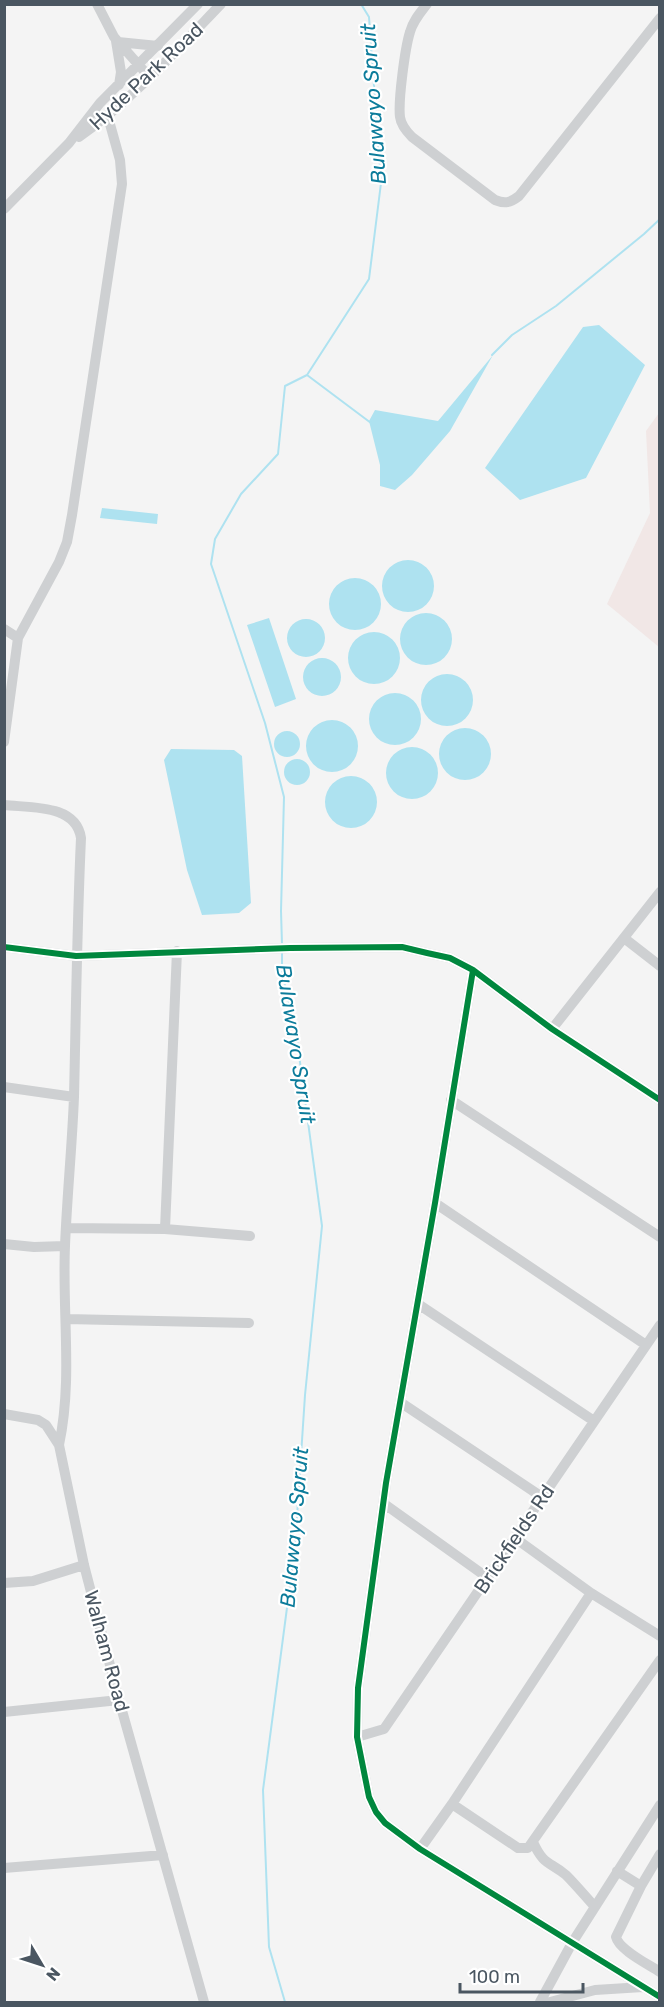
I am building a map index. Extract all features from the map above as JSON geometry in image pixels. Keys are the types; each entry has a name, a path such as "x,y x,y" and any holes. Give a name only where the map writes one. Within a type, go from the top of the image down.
{"street":[{"path":"97,4 117,40 150,78"},
{"name":"Hyde Park Road","path":"4,209 69,144 100,103 198,4"},
{"name":"Hyde Park Road","path":"69,144 108,117 150,78 221,4"},
{"path":"427,4 410,31 400,118 406,132 412,137 495,200 503,203 511,202 519,196 660,18"},
{"path":"185,18 197,29"},
{"path":"117,40 158,46"},
{"path":"117,40 121,72 119,85"},
{"path":"4,742 18,638 59,562 67,542 72,515 122,184 120,160 108,117"},
{"path":"4,629 18,638"},
{"path":"4,805 57,811 74,821 79,828 81,838 76,956 74,1097 65,1246 65,1417 59,1445"},
{"path":"552,1029 660,892"},
{"path":"624,938 660,966"},
{"path":"4,947 76,956 274,948 402,947 450,958 473,970 552,1029 660,1100"},
{"path":"165,1229 177,951"},
{"path":"473,970 383,1503 358,1688 357,1737 369,1797 376,1812 385,1823 420,1849 660,1997"},
{"path":"4,1087 74,1097"},
{"path":"452,1100 660,1237"},
{"path":"435,1203 646,1345"},
{"path":"67,1228 165,1229 250,1236"},
{"path":"4,1244 34,1247 65,1246"},
{"path":"418,1304 594,1421"},
{"path":"66,1319 249,1323"},
{"name":"Brickfields Rd","path":"357,1737 384,1730 660,1325"},
{"path":"400,1402 542,1497"},
{"path":"4,1414 38,1420 46,1425 59,1445"},
{"name":"Walham Road","path":"59,1445 84,1565 119,1700 204,2002"},
{"path":"383,1503 489,1578"},
{"path":"515,1538 591,1593 660,1636"},
{"path":"4,1583 33,1581 84,1565"},
{"path":"420,1849 591,1593"},
{"path":"452,1804 518,1848 528,1848 660,1660"},
{"path":"4,1712 119,1700"},
{"path":"540,2002 572,1943 660,1805"},
{"path":"533,1842 546,1863 564,1874 595,1907"},
{"path":"660,1854 640,1886 617,1932 616,1942 660,1972"},
{"path":"4,1868 163,1855"},
{"path":"617,1871 640,1886"},
{"path":"550,2002 595,1989 644,1987"}],"shaded area":[{"path":"659,413 659,647 607,604 650,513 646,431"}],"water":[{"path":"599,325 645,365 586,478 520,500 485,468 583,327"},
{"path":"493,355 450,431 412,475 395,490 380,486 380,465 369,421 375,410 438,421"},
{"path":"102,508 158,514 157,524 100,518"},
{"path":"403,560 413,560 427,567 434,586 427,605 413,612 403,612 393,608 386,601 382,591 382,581 386,571 393,564"},
{"path":"350,578 360,578 374,585 381,604 374,623 360,630 350,630 340,626 333,619 329,609 329,599 333,589 340,582"},
{"path":"421,613 431,613 445,620 452,639 445,658 431,665 421,665 411,661 404,654 400,644 400,634 404,624 411,617"},
{"path":"269,618 296,699 275,707 247,625"},
{"path":"306,619 319,625 325,638 319,651 306,657 293,651 287,638 293,625"},
{"path":"369,632 379,632 393,639 400,658 393,677 379,684 369,684 359,680 352,673 348,663 348,653 352,643 359,636"},
{"path":"322,658 335,664 341,677 335,690 322,696 309,690 303,677 309,664"},
{"path":"442,674 452,674 466,681 473,700 466,719 452,726 442,726 432,722 425,715 421,705 421,695 425,685 432,678"},
{"path":"390,693 400,693 414,700 421,719 414,738 400,745 390,745 380,741 373,734 369,724 369,714 373,704 380,697"},
{"path":"327,720 337,720 351,727 358,746 351,765 337,772 327,772 317,768 310,761 306,751 306,741 310,731 317,724"},
{"path":"460,728 470,728 484,735 491,754 484,773 470,780 460,780 450,776 443,769 439,759 439,749 443,739 450,732"},
{"path":"287,731 296,735 300,744 296,753 287,757 278,753 274,744 278,735"},
{"path":"407,747 417,747 431,754 438,773 431,792 417,799 407,799 397,795 390,788 386,778 386,768 390,758 397,751"},
{"path":"171,749 234,750 242,756 251,903 239,913 202,915 187,870 164,760"},
{"path":"297,759 306,763 310,772 306,781 297,785 288,781 284,772 288,763"},
{"path":"346,776 356,776 370,783 377,802 370,821 356,828 346,828 336,824 329,817 325,807 325,797 329,787 336,780"}],"waterway":[{"name":"Bulawayo Spruit","path":"282,944 284,797 265,723 211,564 215,539 241,494 278,454 285,386 307,375 369,279 381,183 369,17 361,4"},
{"path":"492,355 512,335 556,306 660,219"},
{"path":"307,375 371,423"},
{"name":"Bulawayo Spruit","path":"282,953 282,971 297,1040 322,1226 305,1395 295,1547 263,1790 269,1947 285,2002"}],"cycle path":[{"path":"4,947 76,956 290,948 402,947 450,958 473,970 552,1029 660,1100"},
{"path":"473,970 386,1483 358,1688 357,1737 369,1797 376,1812 385,1823 420,1849 660,1997"}]}
